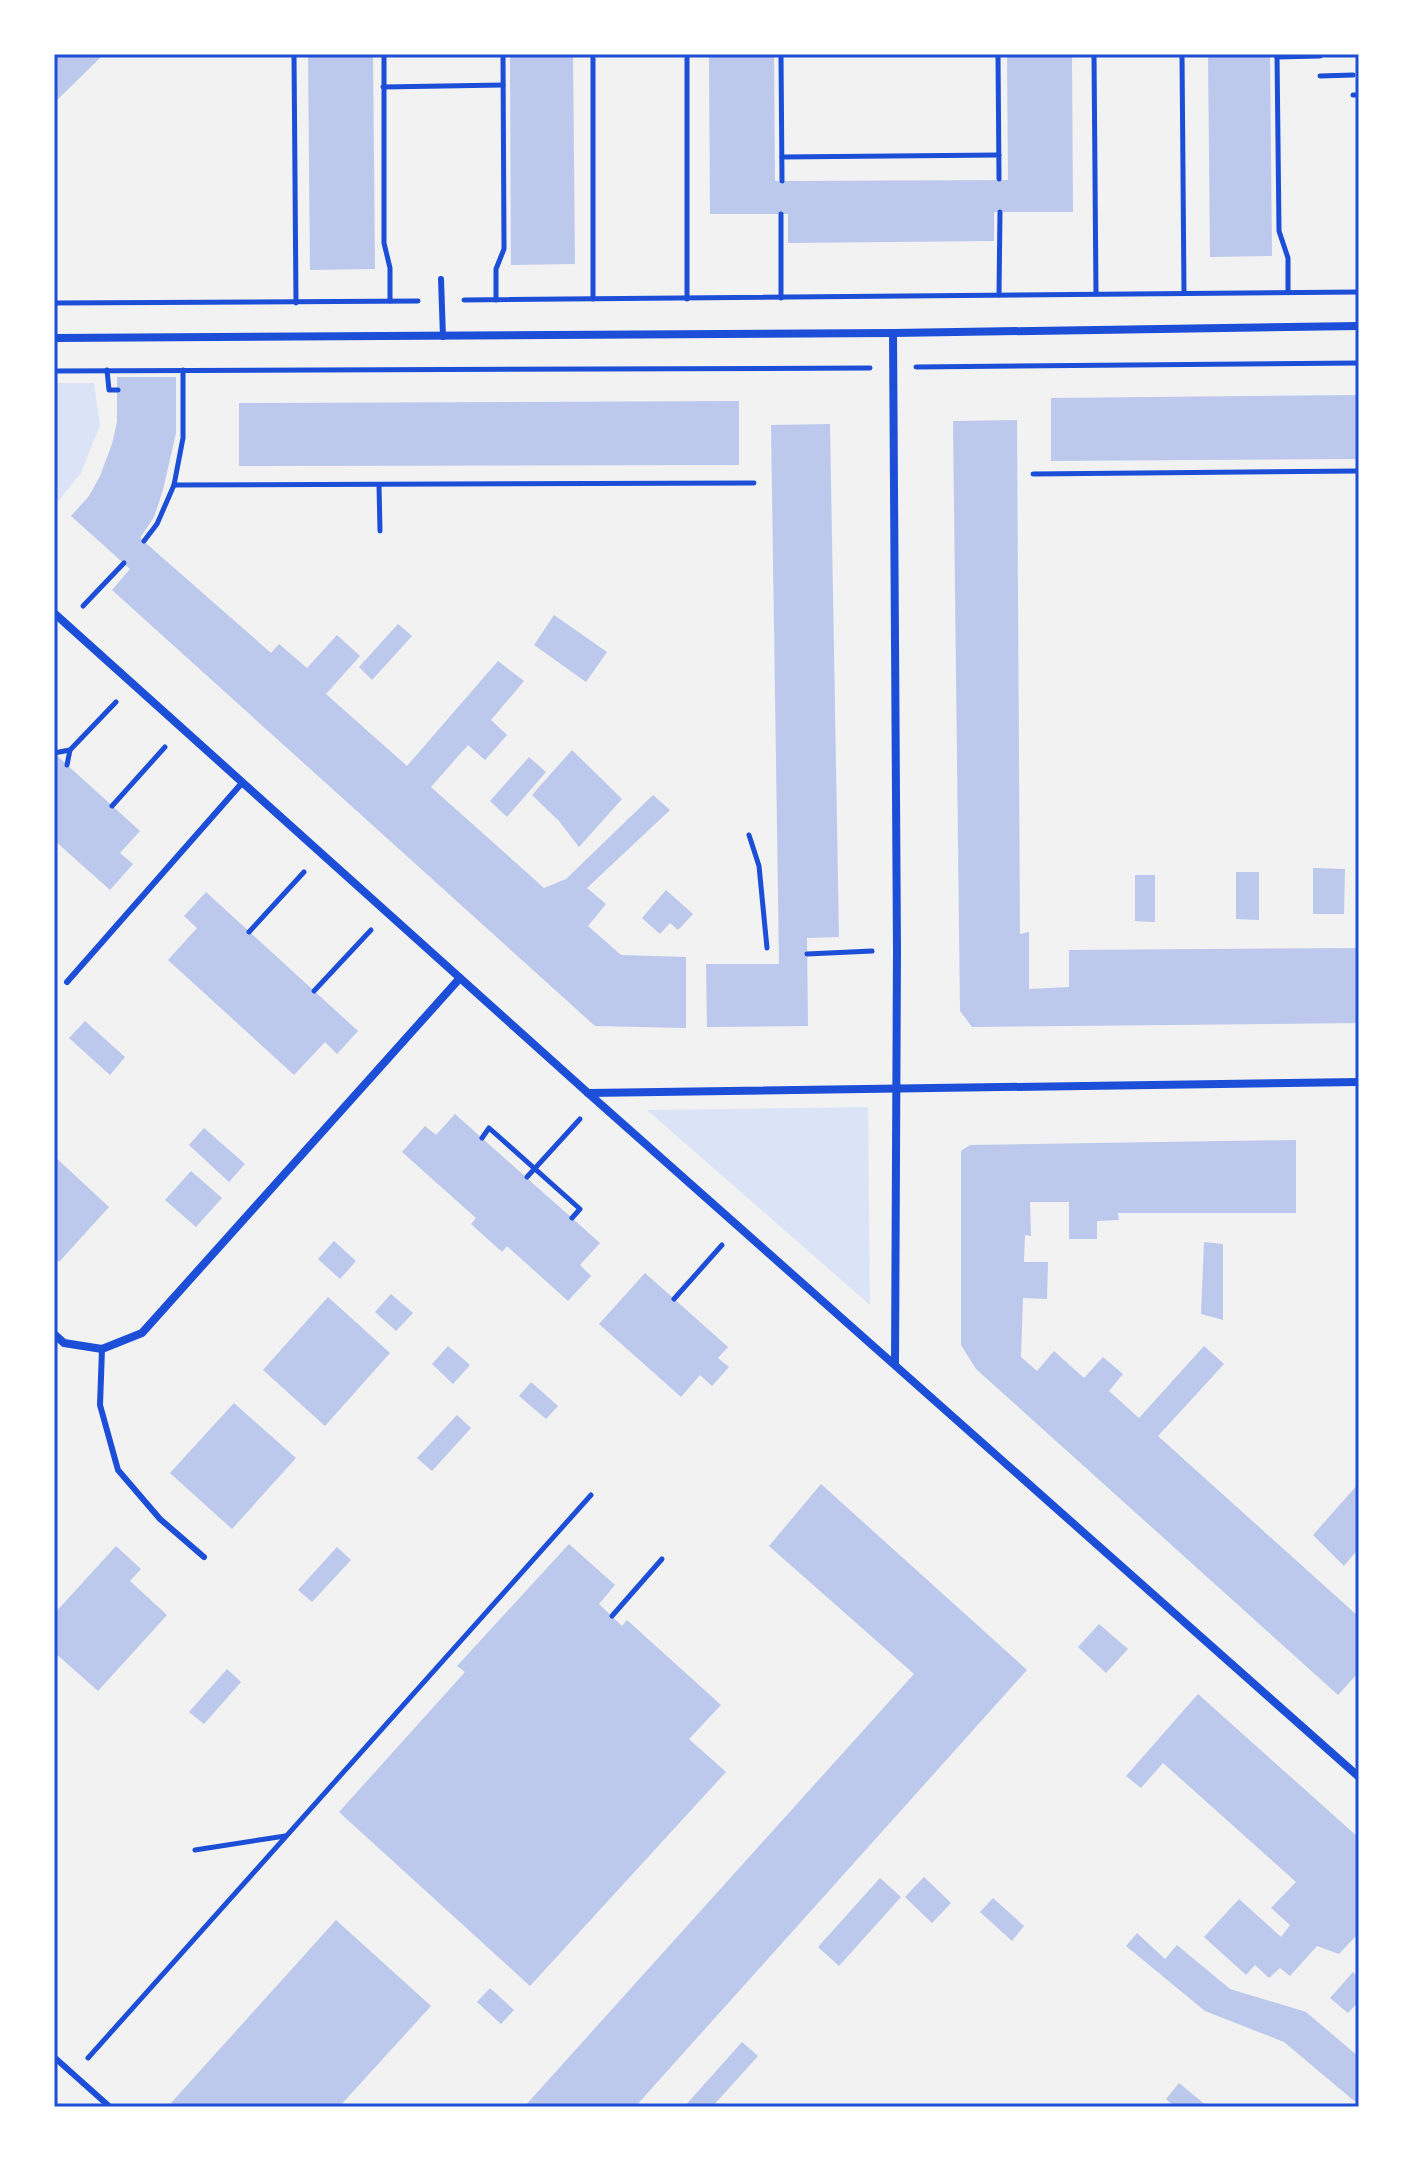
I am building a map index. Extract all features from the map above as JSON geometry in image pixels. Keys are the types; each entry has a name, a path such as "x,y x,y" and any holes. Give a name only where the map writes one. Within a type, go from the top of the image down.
{"street":[{"path":"54,338 893,333 1359,326"},
{"path":"893,333 897,950 895,1363"},
{"path":"54,613 588,1093 1359,1777"},
{"path":"54,1334 64,1343 102,1349 142,1333 460,978"},
{"path":"588,1093 1359,1082"}],"lane":[{"path":"441,279 443,337"},
{"path":"67,982 242,783"},
{"path":"102,1349 100,1405 118,1470 160,1519 204,1557"},
{"path":"54,2057 110,2107"}],"path":[{"path":"294,54 296,303"},
{"path":"384,54 384,243 390,268 390,301"},
{"path":"496,300 496,269 504,249 503,54"},
{"path":"593,54 593,299"},
{"path":"687,54 687,299"},
{"path":"781,54 782,181"},
{"path":"998,54 999,179"},
{"path":"1094,54 1096,294"},
{"path":"1182,54 1184,293"},
{"path":"1288,292 1288,258 1279,231 1277,55 1320,56"},
{"path":"1320,76 1353,75"},
{"path":"383,87 503,85"},
{"path":"782,157 999,155"},
{"path":"999,295 1000,212"},
{"path":"781,214 781,298"},
{"path":"54,303 1359,292"},
{"path":"54,371 1359,363"},
{"path":"107,370 109,390 118,390"},
{"path":"144,541 157,524 174,485 183,438 183,370"},
{"path":"176,389 184,389"},
{"path":"1033,474 1359,471"},
{"path":"174,485 754,483"},
{"path":"379,485 380,531"},
{"path":"66,624 124,563"},
{"path":"67,765 70,750 133,683"},
{"path":"112,806 182,728"},
{"path":"54,753 70,750"},
{"path":"749,835 759,866 767,948"},
{"path":"249,932 321,854"},
{"path":"314,991 388,913"},
{"path":"807,954 897,950"},
{"path":"527,1177 597,1101"},
{"path":"482,1138 489,1128 580,1209 572,1218"},
{"path":"674,1299 739,1226"},
{"path":"73,2074 591,1495"},
{"path":"612,1616 662,1559"},
{"path":"195,1850 286,1836"}],"shaded area":[{"path":"54,383 94,383 100,425 81,473 54,506"},
{"path":"868,1107 870,1305 647,1110"}],"building":[{"path":"54,54 104,54 54,103"},
{"path":"308,54 373,54 375,269 310,270"},
{"path":"510,54 573,54 575,264 511,265"},
{"path":"709,54 774,54 775,181 782,181 1008,180 1007,54 1072,54 1073,212 994,212 994,241 788,243 788,214 710,214"},
{"path":"1208,54 1270,54 1272,256 1210,257"},
{"path":"117,377 176,377 176,433 154,517 140,538 271,653 279,644 307,668 337,635 360,656 326,694 407,766 498,661 524,681 491,720 507,735 485,760 468,745 431,787 544,888 566,879 653,795 670,810 587,888 606,904 588,926 621,955 686,957 686,1028 595,1026 112,590 130,569 71,516 89,496 112,444 117,422"},
{"path":"1359,395 1359,459 1051,461 1051,398"},
{"path":"739,401 739,465 239,466 239,403"},
{"path":"1017,420 1020,934 1029,932 1029,989 1069,987 1069,950 1359,948 1359,1023 972,1027 960,1011 953,421"},
{"path":"830,424 839,937 807,938 808,1026 707,1027 706,964 779,964 771,425"},
{"path":"554,615 607,652 586,682 534,645"},
{"path":"398,624 412,636 372,680 359,667"},
{"path":"572,750 622,799 579,847 559,821 532,795"},
{"path":"54,753 140,831 120,853 133,864 110,890 54,840"},
{"path":"529,757 546,772 507,817 490,801"},
{"path":"1313,868 1345,869 1344,914 1313,914"},
{"path":"1236,872 1259,872 1259,920 1236,919"},
{"path":"1135,875 1155,875 1155,922 1135,921"},
{"path":"666,890 693,914 678,930 670,923 660,934 642,918"},
{"path":"206,892 358,1031 337,1054 325,1042 294,1075 168,960 197,928 184,916"},
{"path":"85,1021 125,1057 110,1075 69,1038"},
{"path":"455,1114 600,1243 580,1265 591,1276 568,1301 507,1246 502,1252 471,1224 476,1218 402,1152 425,1126 436,1135"},
{"path":"204,1128 245,1164 229,1182 189,1145"},
{"path":"1296,1140 1296,1213 1118,1213 1119,1220 1097,1221 1097,1239 1069,1239 1069,1202 1030,1202 1031,1236 1025,1235 1024,1262 1048,1262 1047,1299 1023,1298 1021,1357 1037,1371 1054,1351 1084,1378 1103,1357 1123,1374 1109,1391 1139,1418 1204,1346 1224,1364 1158,1436 1359,1617 1359,1672 1338,1695 976,1369 961,1345 961,1151 970,1145"},
{"path":"54,1156 109,1207 59,1262 54,1257"},
{"path":"191,1171 222,1198 196,1227 165,1200"},
{"path":"334,1241 356,1261 340,1279 318,1259"},
{"path":"1204,1242 1223,1244 1223,1320 1201,1314"},
{"path":"645,1273 728,1347 718,1358 729,1367 712,1386 700,1375 681,1397 599,1324"},
{"path":"391,1294 413,1313 396,1331 375,1312"},
{"path":"328,1297 390,1353 325,1426 263,1370"},
{"path":"448,1346 470,1365 453,1384 432,1364"},
{"path":"531,1382 558,1406 546,1419 519,1396"},
{"path":"234,1403 296,1458 232,1529 170,1473"},
{"path":"457,1415 471,1428 432,1471 417,1458"},
{"path":"1359,1483 1359,1548 1344,1566 1313,1535"},
{"path":"821,1484 1027,1670 635,2107 524,2107 914,1674 769,1546"},
{"path":"569,1544 615,1585 599,1604 622,1626 627,1620 721,1705 689,1739 726,1772 530,1986 339,1812 465,1672 457,1666"},
{"path":"116,1546 141,1569 130,1581 167,1615 98,1691 54,1652 54,1614"},
{"path":"337,1547 351,1560 312,1602 298,1590"},
{"path":"1099,1624 1128,1649 1106,1673 1078,1647"},
{"path":"227,1669 241,1682 204,1724 189,1712"},
{"path":"1198,1694 1359,1838 1359,1933 1339,1954 1317,1946 1290,1976 1280,1968 1269,1978 1255,1965 1246,1975 1204,1937 1239,1899 1281,1937 1290,1925 1271,1908 1296,1882 1163,1763 1141,1788 1126,1776"},
{"path":"924,1877 951,1903 932,1923 905,1897"},
{"path":"880,1878 901,1897 839,1966 818,1947"},
{"path":"993,1898 1024,1926 1012,1941 980,1912"},
{"path":"336,1920 431,2006 339,2107 176,2107 171,2103"},
{"path":"1137,1933 1165,1959 1177,1945 1230,1989 1306,2012 1359,2057 1359,2105 1284,2042 1205,2011 1126,1946"},
{"path":"1353,1972 1359,1978 1359,2001 1348,2013 1330,1998"},
{"path":"490,1988 514,2010 501,2024 477,2002"},
{"path":"742,2042 758,2056 712,2107 684,2107"},
{"path":"1179,2083 1208,2107 1175,2107 1166,2099"}]}
